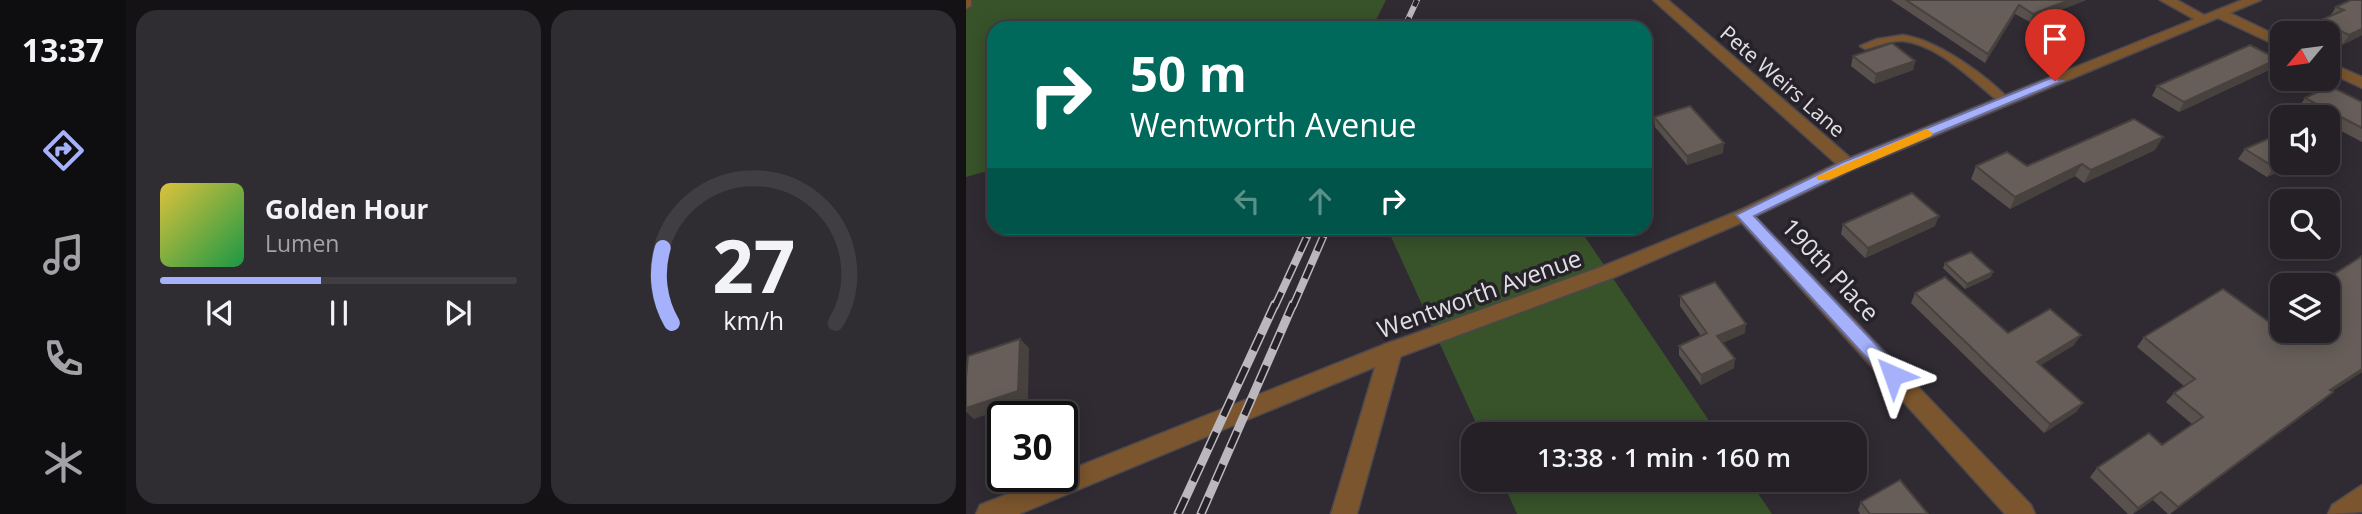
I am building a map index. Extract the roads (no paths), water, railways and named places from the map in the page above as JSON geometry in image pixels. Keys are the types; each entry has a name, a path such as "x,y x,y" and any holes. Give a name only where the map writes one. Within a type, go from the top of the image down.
{"street":[{"name":"Pete Weirs Lane","path":"1660,0 1848,165"},
{"path":"2167,0 2270,39"},
{"name":"Wentworth Avenue","path":"989,514 1391,351 1608,272 1744,215 1848,165 2254,0"},
{"path":"2340,72 2362,83"},
{"name":"190th Place","path":"1744,215 2022,514"},
{"path":"1344,514 1391,351"},
{"path":"2342,514 2362,497"}],"lane":[{"path":"966,0 966,6"},
{"path":"1866,46 1889,39 1909,39 1934,51 2005,101"}],"railway":[{"path":"1407,21 1417,0"},
{"path":"1275,306 1308,235"},
{"path":"1293,306 1324,235"},
{"path":"1178,514 1275,304"},
{"path":"1201,514 1293,304"}]}
